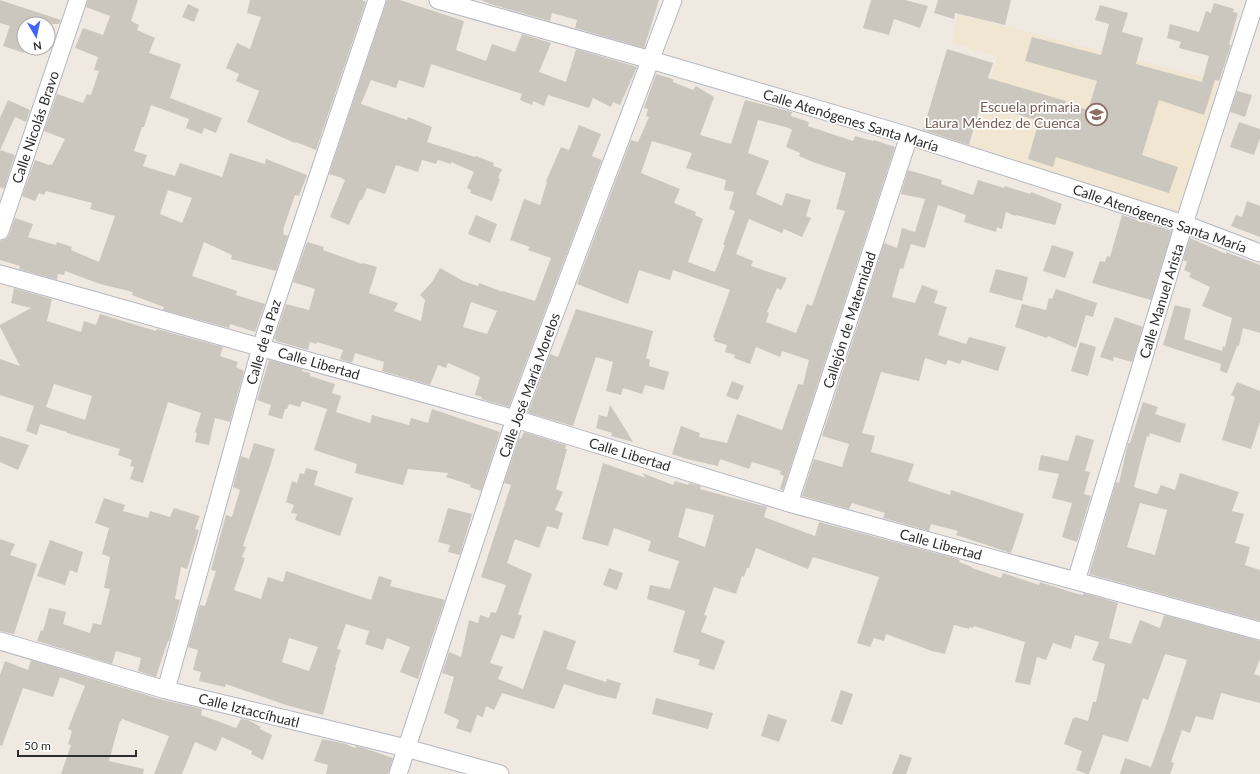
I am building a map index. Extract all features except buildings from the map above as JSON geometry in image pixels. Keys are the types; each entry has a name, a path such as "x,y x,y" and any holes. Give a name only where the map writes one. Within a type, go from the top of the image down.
{"street":[{"name":"Calle Nicolás Bravo","path":"0,231 78,0"},
{"name":"Calle de la Paz","path":"166,690 261,347 377,0"},
{"name":"Calle Atenógenes Santa María","path":"438,0 651,60 909,136 1184,224 1260,253"},
{"name":"Calle José María Morelos","path":"398,774 515,419 673,0"},
{"name":"Calle Manuel Arista","path":"1076,581 1184,224 1256,0"},
{"name":"Callejón de Maternidad","path":"789,503 909,136"},
{"name":"Calle Libertad","path":"0,274 515,419 789,503 1260,631"},
{"name":"Calle Iztaccíhuatl","path":"0,641 166,690 406,748 500,774"}],"shaded area":[{"name":"Escuela primaria Laura Méndez de Cuenca","path":"958,14 1222,82 1181,217 971,145 997,57 952,43"}],"place":[{"name":"Escuela primaria Laura Méndez de Cuenca","path":"1096,114"}]}
